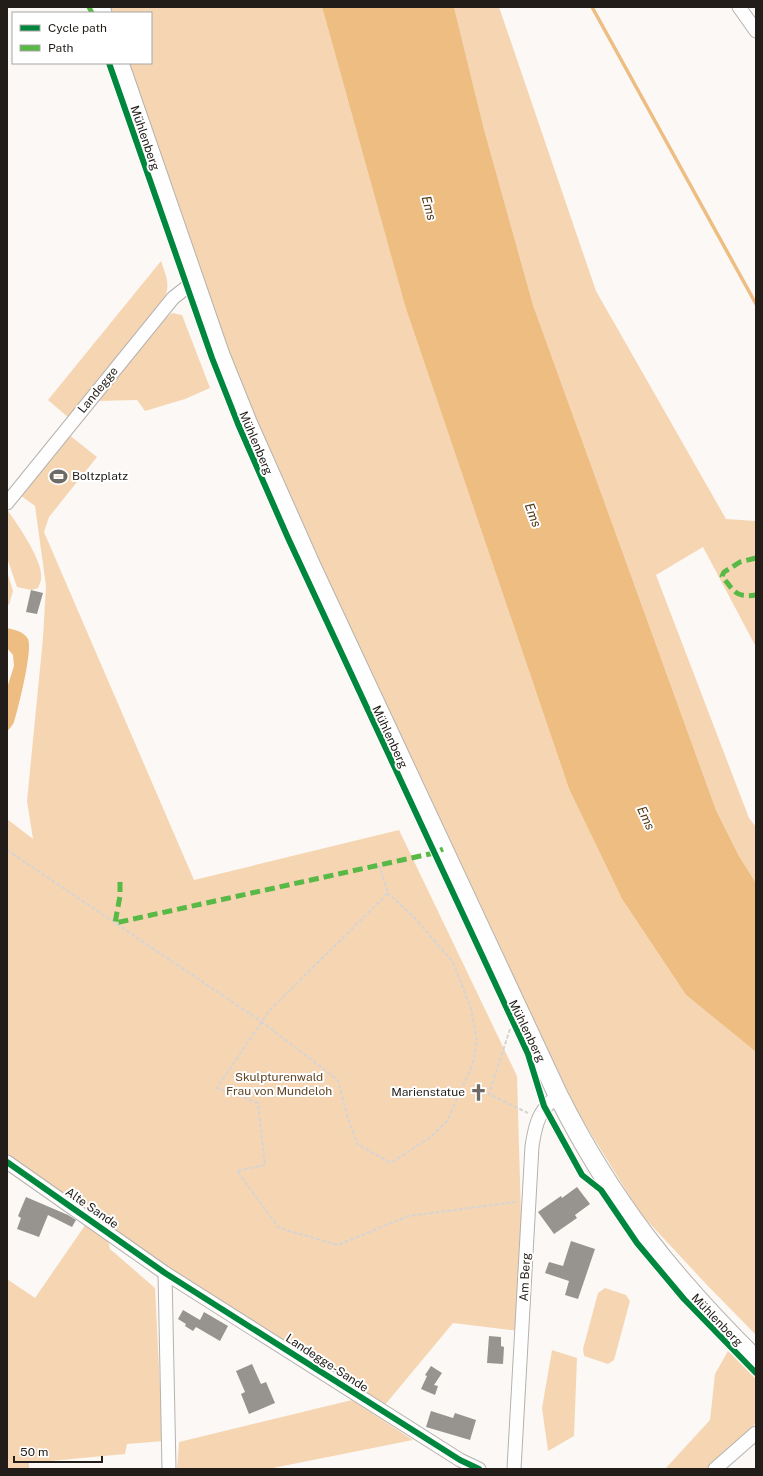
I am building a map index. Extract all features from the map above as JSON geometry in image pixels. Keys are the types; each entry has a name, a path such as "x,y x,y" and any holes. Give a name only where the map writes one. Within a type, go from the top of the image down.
{"main road":[{"name":"Mühlenberg","path":"119,64 195,284 244,416 288,516 519,1014 558,1094 598,1169 647,1240 692,1294 756,1360"}],"street":[{"path":"739,7 756,31"},
{"name":"Landegge","path":"7,503 173,298 187,287 195,284"},
{"name":"Am Berg","path":"514,1469 532,1146 537,1119 544,1106 558,1094"},
{"name":"Alte Sande","path":"7,1162 165,1273"},
{"path":"165,1273 169,1469"},
{"name":"Landegge-Sande","path":"165,1273 460,1460 479,1469"},
{"path":"715,1469 756,1433"}],"path":[{"path":"7,850 262,1022 338,1080 346,1112 357,1144 391,1163 432,1136 446,1121 473,1064 477,1041 471,1009 453,962 413,916 388,892 379,865"},
{"path":"388,892 269,1010 217,1088 258,1102 265,1164 237,1171 279,1228 338,1244 408,1216 529,1200"},
{"path":"519,1014 513,1022 489,1094 524,1110"}],"green space":[{"path":"108,7 322,7 405,306 569,789 622,899 686,995 756,1052 756,1335 640,1213 580,1116 502,958 282,484 212,312 127,64 152,64 152,12 110,12"},
{"path":"454,7 499,7 596,291 726,519 756,521 756,647 703,547 656,575 749,818 756,827 756,883 739,856 716,810 533,305 484,129"},
{"path":"161,261 166,276 167,285 164,300 69,418 48,400"},
{"path":"172,313 182,315 210,388 185,399 145,411 137,400 96,401 165,319"},
{"name":"Skulpturenwald Frau von Mundeloh","path":"68,434 97,457 49,517 44,532 194,880 399,830 517,1076 522,1251 519,1331 453,1323 384,1406 198,1293 7,1160 7,819 33,839 27,801 43,638 46,586 35,506 20,495"},
{"path":"8,511 18,525 39,563 41,579 38,588 31,590 17,587 7,558"},
{"path":"7,571 13,591 9,605 7,604"},
{"path":"88,1221 107,1236 110,1249 155,1288 161,1406 165,1407 164,1441 127,1444 125,1454 29,1463 29,1469 7,1469 7,1279 35,1298"},
{"path":"605,1288 626,1295 630,1301 614,1360 608,1364 584,1356 583,1349 598,1293"},
{"path":"552,1350 577,1358 574,1436 548,1451 542,1408"},
{"path":"728,1351 756,1379 756,1423 706,1469 665,1469 710,1420 715,1374"},
{"path":"352,1400 413,1440 268,1469 177,1469 179,1442"}],"water":[{"name":"Ems","path":"322,7 454,7 484,129 533,305 716,810 739,856 756,883 756,1052 686,995 622,899 569,789 405,306"},
{"path":"7,628 24,634 28,639 29,645 27,667 19,705 14,722 7,732 7,688 14,666 13,655 7,648"}],"building":[{"path":"31,590 43,593 37,614 26,612"},
{"path":"577,1187 590,1204 575,1215 577,1218 554,1234 538,1212"},
{"path":"26,1197 76,1220 72,1227 48,1215 39,1237 17,1229 21,1218 18,1216"},
{"path":"571,1241 595,1249 578,1299 565,1295 569,1281 545,1273 549,1262 563,1266"},
{"path":"183,1310 200,1320 204,1312 228,1326 220,1341 196,1327 193,1331 185,1326 186,1324 178,1319"},
{"path":"489,1336 501,1337 501,1346 504,1347 503,1364 487,1363"},
{"path":"252,1364 261,1384 266,1382 275,1403 249,1414 241,1394 245,1392 236,1371"},
{"path":"431,1366 442,1373 434,1385 438,1386 435,1395 421,1389 427,1376 425,1375"},
{"path":"431,1411 453,1418 455,1413 476,1420 470,1440 426,1427"}],"waterway":[{"path":"592,7 756,304"}],"marked path":[{"path":"89,7 92,12"},
{"path":"756,558 740,562 724,572 722,576 732,589 739,594 749,596 756,595"},
{"path":"120,882 120,896 115,923 434,853 443,849"}],"cycle path":[{"path":"109,64 212,358 238,424 288,538 528,1054 544,1106 582,1175 601,1190 637,1243 684,1299 756,1373"},
{"path":"7,1162 165,1273 460,1460 479,1469"}],"place":[{"name":"Boltzplatz","path":"59,476"},
{"name":"Marienstatue","path":"478,1092"}]}
